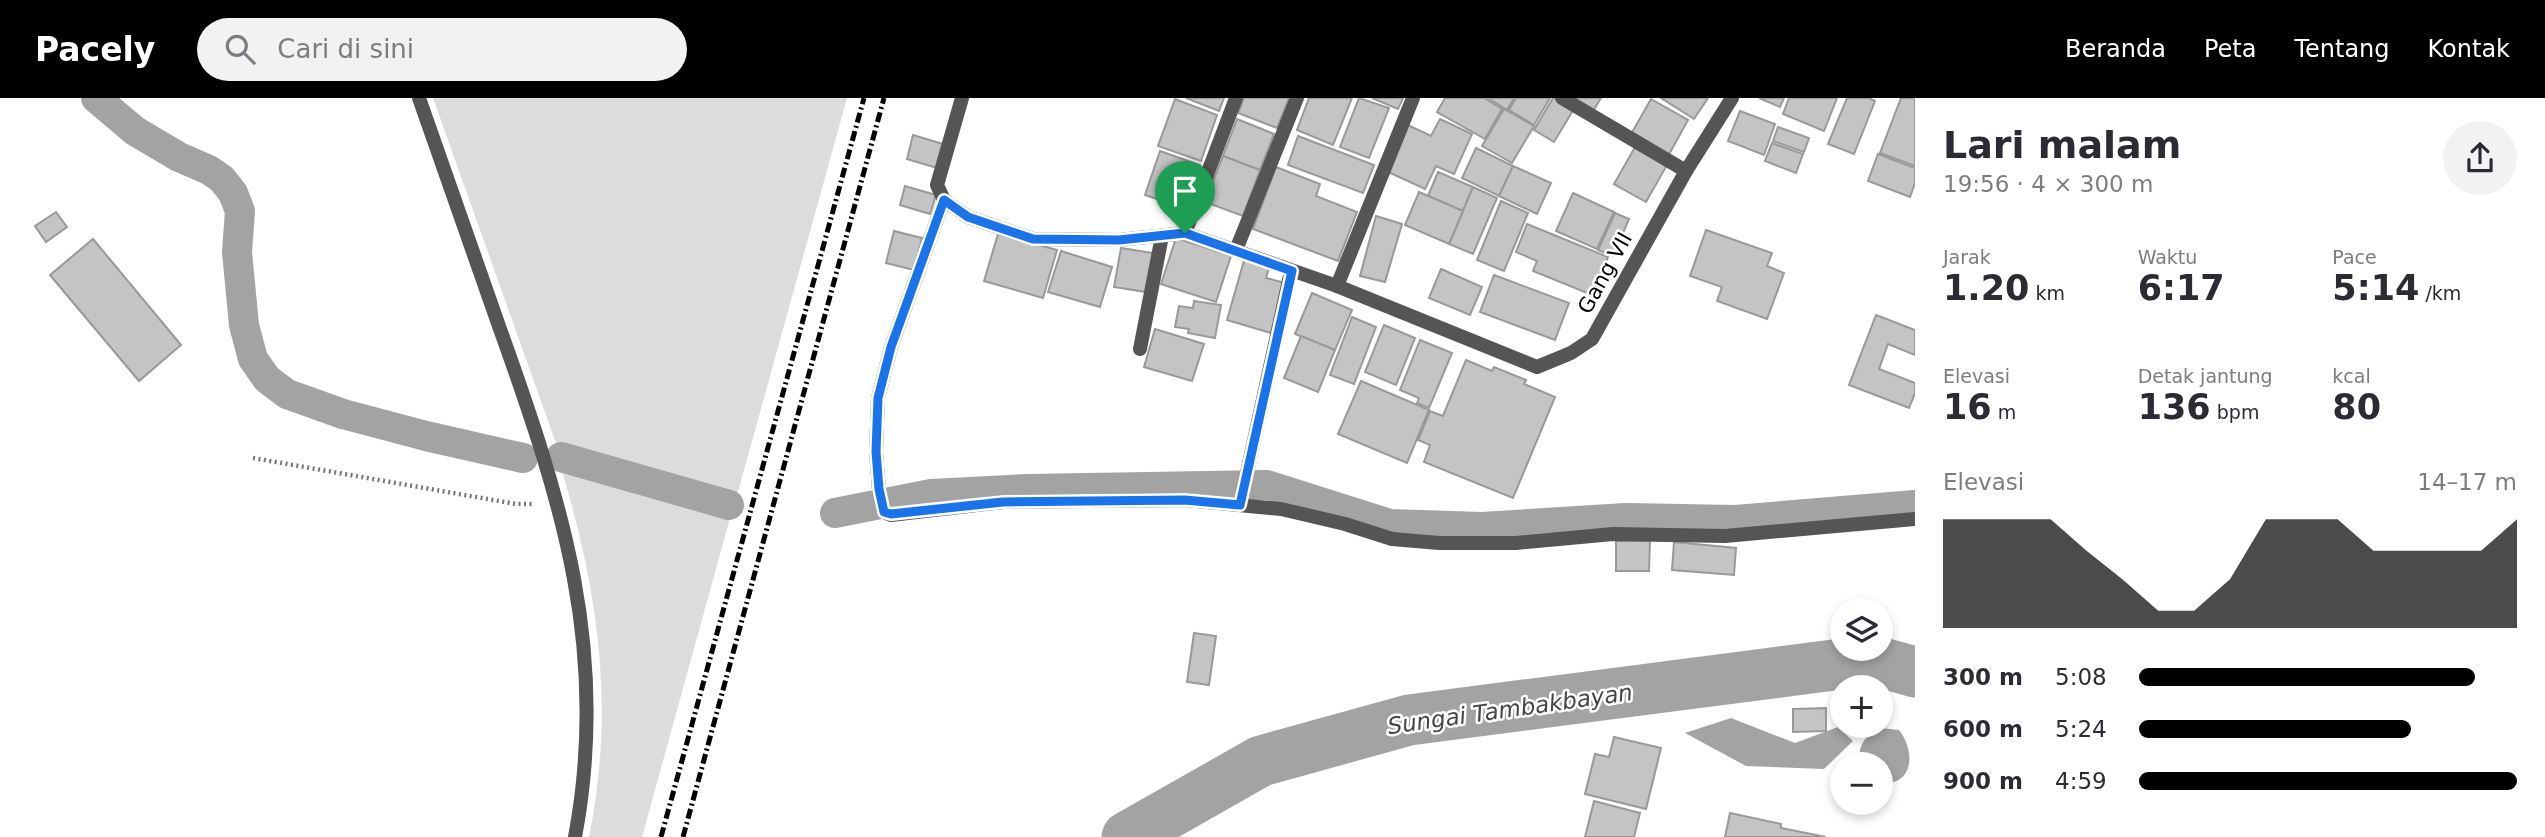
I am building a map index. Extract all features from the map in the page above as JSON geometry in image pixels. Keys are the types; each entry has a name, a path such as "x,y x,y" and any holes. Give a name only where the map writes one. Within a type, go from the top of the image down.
{"street":[{"path":"419,98 541,443 576,584 586,656 587,730 575,837"},
{"path":"962,98 937,185 944,200 968,217 1033,239 1119,240 1185,233 1236,98"},
{"path":"1236,250 1297,98"},
{"path":"1337,286 1413,98"},
{"path":"1562,98 1686,171"},
{"name":"Gang VII","path":"1185,233 1337,286 1537,367 1571,353 1592,339 1686,171 1732,98"},
{"path":"944,200 895,334 878,398 876,452 884,512 891,514 1003,502 1241,498 1345,524 1392,539 1439,543 1517,543 1614,534 1725,536 1915,519"},
{"path":"1140,349 1162,236"},
{"path":"1241,498 1292,271"}],"path":[{"path":"253,458 516,504 557,505"}],"shaded area":[{"path":"433,98 847,98 736,499 558,449"},
{"path":"562,471 730,518 642,837 589,837 601,743 599,652 585,562"},
{"path":"1731,718 1795,743 1830,730 1830,738 1850,738 1853,741 1842,752 1830,752 1830,763 1824,769 1746,766 1685,733"},
{"path":"1893,729 1899,730 1908,747 1909,765 1906,773 1893,782 1893,752 1860,752 1866,738 1893,738"}],"building":[{"path":"1186,98 1224,98 1219,111"},
{"path":"1244,98 1289,98 1277,128 1238,113"},
{"path":"1309,98 1352,98 1333,145 1297,130"},
{"path":"1359,98 1389,108 1369,158 1340,147"},
{"path":"1372,98 1403,98 1398,109"},
{"path":"1445,98 1484,98 1502,109 1485,139 1437,112"},
{"path":"1488,98 1514,98 1507,110"},
{"path":"1516,98 1550,98 1534,125 1509,110"},
{"path":"1553,98 1559,98 1575,107 1554,142 1534,130"},
{"path":"1565,98 1601,98 1592,113"},
{"path":"1661,98 1708,98 1694,119"},
{"path":"1759,98 1784,98 1780,107"},
{"path":"1789,98 1837,98 1824,131 1783,114"},
{"path":"1847,98 1869,98 1875,101 1854,154 1828,144"},
{"path":"1901,98 1915,98 1915,166 1880,153"},
{"path":"1175,99 1217,115 1201,161 1158,146"},
{"path":"1651,99 1688,120 1667,158 1630,136"},
{"path":"1504,109 1534,126 1512,163 1482,146"},
{"path":"1740,111 1775,124 1764,155 1728,141"},
{"path":"1237,119 1274,134 1260,170 1223,156"},
{"path":"1440,119 1472,134 1454,174 1436,166 1425,189 1386,171 1408,125 1431,136"},
{"path":"1778,127 1809,138 1804,152 1773,141"},
{"path":"913,135 943,144 937,168 907,159"},
{"path":"1298,136 1374,165 1363,193 1288,165"},
{"path":"1772,143 1803,154 1796,173 1765,161"},
{"path":"1635,147 1667,165 1646,202 1614,184"},
{"path":"1476,148 1513,166 1499,196 1462,178"},
{"path":"1160,151 1200,165 1185,208 1145,195"},
{"path":"1878,154 1915,168 1915,183 1910,197 1868,181"},
{"path":"1223,156 1260,170 1243,216 1205,202"},
{"path":"1513,166 1551,183 1537,214 1499,196"},
{"path":"1276,167 1320,184 1316,196 1357,212 1338,261 1253,229"},
{"path":"1438,172 1473,187 1463,211 1428,196"},
{"path":"905,186 936,195 930,214 900,205"},
{"path":"1473,187 1497,198 1473,254 1449,244"},
{"path":"1419,192 1463,211 1449,244 1405,225"},
{"path":"1573,193 1614,212 1597,249 1556,231"},
{"path":"1501,201 1528,213 1504,271 1477,260"},
{"path":"56,212 67,227 46,242 35,226"},
{"path":"1615,213 1629,219 1613,256 1598,250"},
{"path":"1376,216 1402,224 1385,282 1360,276"},
{"path":"1527,224 1608,257 1592,295 1533,271 1537,261 1516,252"},
{"path":"1706,230 1772,253 1767,266 1784,273 1767,319 1717,301 1722,287 1690,276"},
{"path":"894,231 922,238 914,270 886,263"},
{"path":"998,234 1057,250 1043,298 984,281"},
{"path":"1176,238 1231,256 1216,302 1161,284"},
{"path":"93,239 181,345 139,381 50,275"},
{"path":"1121,248 1153,253 1146,292 1114,287"},
{"path":"1061,251 1112,267 1100,307 1048,292"},
{"path":"1245,257 1270,264 1266,278 1285,283 1271,333 1227,320"},
{"path":"1441,269 1482,287 1470,315 1429,298"},
{"path":"1494,275 1569,303 1555,340 1480,312"},
{"path":"1312,293 1352,310 1335,350 1295,334"},
{"path":"1194,301 1221,305 1215,338 1188,333 1189,329 1175,327 1179,306 1193,308"},
{"path":"1876,315 1915,330 1915,355 1888,344 1879,369 1915,383 1915,393 1909,408 1849,385"},
{"path":"1352,317 1376,327 1354,384 1330,375"},
{"path":"1384,325 1415,338 1396,385 1365,372"},
{"path":"1155,329 1204,344 1192,381 1144,367"},
{"path":"1301,336 1335,350 1318,392 1284,378"},
{"path":"1420,340 1452,353 1429,408 1417,403 1419,398 1400,390"},
{"path":"1466,360 1492,371 1494,367 1526,380 1524,384 1555,397 1513,498 1424,462 1430,445 1418,440 1430,411 1443,416"},
{"path":"1361,381 1429,410 1407,463 1338,434"},
{"path":"1616,541 1650,541 1649,571 1616,571"},
{"path":"1674,542 1736,548 1734,575 1672,570"},
{"path":"1194,633 1216,636 1209,685 1187,682"},
{"path":"1826,708 1826,731 1793,732 1793,709"},
{"path":"1614,737 1661,748 1646,809 1585,794 1595,754 1609,757"},
{"path":"1594,801 1640,813 1634,837 1585,837"},
{"path":"1730,813 1781,824 1781,828 1826,837 1725,837"}],"waterway":[{"path":"96,98 135,131 222,179 233,193 240,211 237,252 244,325 253,359 267,379 287,394 343,414 523,458"},
{"path":"561,457 729,505"},
{"path":"835,513 931,494 1027,489 1267,485 1390,524 1482,527 1626,518 1735,520 1915,505"},
{"name":"Sungai Tambakbayan","path":"1127,837 1261,761 1409,720 1872,660 1915,672"}],"railway":[{"path":"661,837 864,98"},
{"path":"683,837 884,98"}],"route":[{"path":"944,200 968,217 1033,239 1119,240 1185,233 1292,271 1240,505 1185,500 1003,502 891,514 884,512 876,452 878,398 891,347 944,200"}]}
